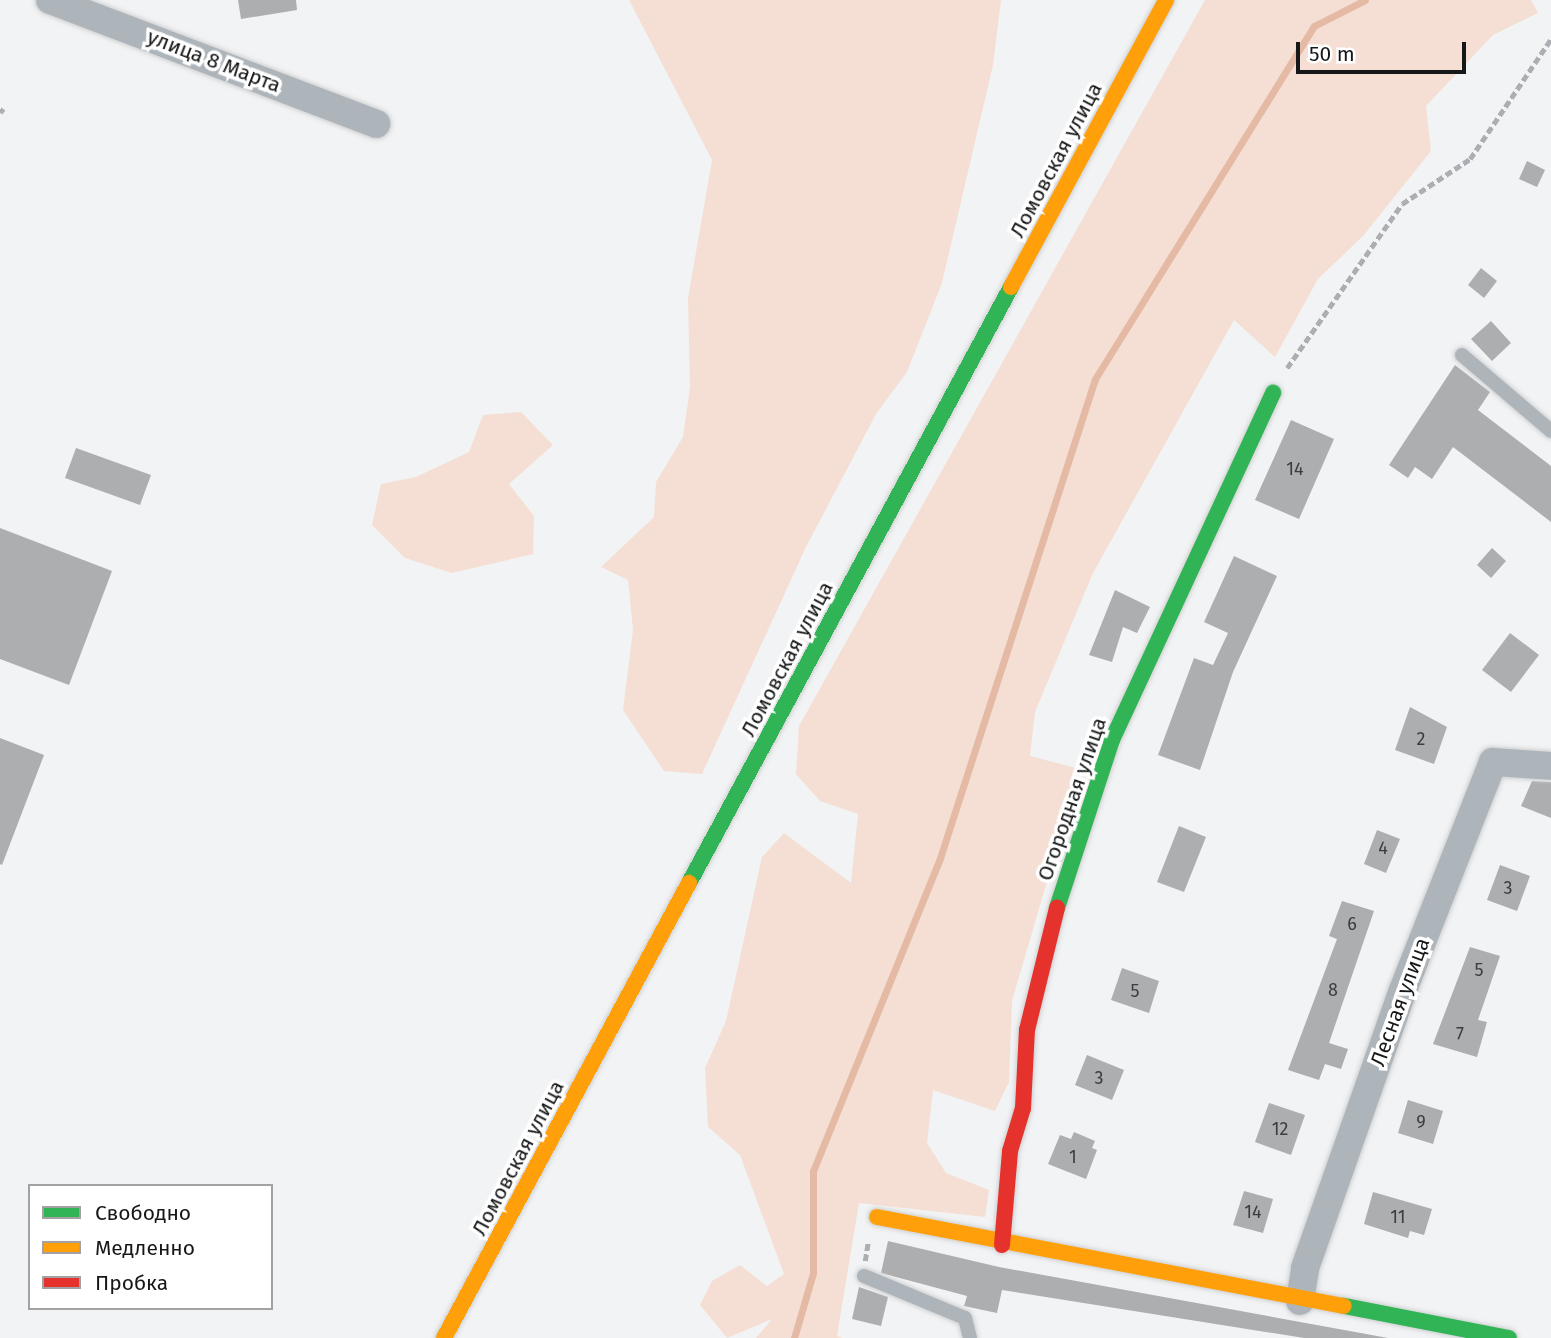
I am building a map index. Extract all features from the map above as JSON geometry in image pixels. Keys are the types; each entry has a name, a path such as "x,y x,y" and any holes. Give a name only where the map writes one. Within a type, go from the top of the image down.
{"street":[{"name":"улица 8 Марта","path":"50,0 376,124"},
{"name":"Ломовская улица","path":"444,1338 1166,0"},
{"name":"Огородная улица","path":"1002,1245 1010,1151 1023,1108 1027,1030 1043,952 1112,740 1272,393"},
{"name":"Лесная улица","path":"1300,1301 1305,1268 1398,1002 1493,762 1551,766"},
{"path":"877,1217 1002,1245 1509,1338"}],"lane":[{"path":"1462,355 1551,431"},
{"path":"864,1276 965,1318 970,1338"},
{"path":"1399,1338 1403,1320"}],"path":[{"path":"1272,393 1322,310 1402,204 1470,159 1551,39"}],"shaded area":[{"path":"629,0 1001,0 993,65 942,283 907,372 876,414 806,547 702,774 664,771 623,710 633,630 628,580 601,567 654,517 656,482 683,437 690,387 688,298 712,160"},
{"path":"1205,0 1531,0 1538,13 1493,35 1426,106 1431,151 1363,236 1318,279 1275,357 1234,320 1093,573 1035,712 1030,756 1080,769 1012,1001 1009,1082 995,1111 933,1090 927,1143 946,1173 989,1190 985,1217 859,1203 837,1336 843,1338 756,1338 772,1319 727,1338 700,1305 712,1281 740,1265 767,1286 784,1274 740,1155 708,1127 705,1068 726,1021 762,857 784,833 851,883 858,814 820,801 796,774 799,726"},
{"path":"521,412 553,445 509,484 534,516 533,554 452,573 405,558 372,525 381,484 416,477 469,452 483,415"}],"building":[{"path":"238,0 296,0 297,10 241,19"},
{"path":"1527,161 1545,170 1537,187 1519,179"},
{"path":"1481,268 1497,281 1484,298 1468,285"},
{"path":"1491,321 1511,343 1492,361 1471,339"},
{"path":"1455,365 1490,392 1478,410 1551,466 1551,522 1453,447 1432,479 1415,467 1408,478 1389,465"},
{"path":"1291,420 1334,439 1299,519 1255,500"},
{"path":"76,448 151,475 140,505 65,478"},
{"path":"0,528 112,571 69,685 0,659"},
{"path":"1492,548 1506,561 1491,578 1477,565"},
{"path":"1234,556 1277,576 1233,672 1200,770 1158,755 1194,658 1213,665 1228,633 1204,622"},
{"path":"1115,590 1150,607 1137,633 1123,627 1112,662 1089,655"},
{"path":"1510,633 1539,655 1511,692 1482,670"},
{"path":"1410,707 1447,727 1434,764 1395,750"},
{"path":"0,738 44,755 2,865 0,864"},
{"path":"1532,781 1551,782 1551,818 1521,806"},
{"path":"1179,826 1206,837 1184,892 1157,882"},
{"path":"1377,830 1400,839 1386,873 1364,864"},
{"path":"1500,865 1530,876 1517,911 1487,900"},
{"path":"1342,901 1374,911 1329,1043 1348,1049 1341,1069 1325,1064 1319,1080 1288,1070 1337,939 1329,936"},
{"path":"1470,947 1500,956 1478,1020 1487,1022 1477,1057 1433,1044"},
{"path":"1122,968 1159,981 1149,1013 1111,1000"},
{"path":"1087,1055 1124,1070 1112,1100 1075,1085"},
{"path":"1408,1100 1443,1111 1433,1144 1398,1133"},
{"path":"1269,1103 1305,1115 1291,1155 1255,1142"},
{"path":"1074,1132 1095,1141 1092,1148 1097,1150 1086,1179 1048,1164 1060,1135 1071,1139"},
{"path":"1244,1191 1273,1199 1263,1233 1233,1225"},
{"path":"1373,1192 1432,1209 1424,1235 1410,1231 1408,1238 1364,1224"},
{"path":"888,1241 999,1267 1388,1338 1304,1338 1002,1290 997,1313 964,1306 967,1296 881,1273"},
{"path":"859,1287 888,1297 881,1326 852,1319"}],"waterway":[{"path":"794,1338 813,1273 813,1171 940,858 1095,379 1314,26 1365,0"}],"traffic: fast":[{"path":"689,883 1011,287"},
{"path":"1057,908 1112,740 1273,393"},
{"path":"1344,1306 1509,1338"}],"traffic: slow":[{"path":"1011,287 1166,0"},
{"path":"444,1338 689,883"},
{"path":"877,1217 1344,1306"}],"traffic: jam":[{"path":"1002,1245 1010,1151 1023,1108 1027,1030 1057,908"}]}
